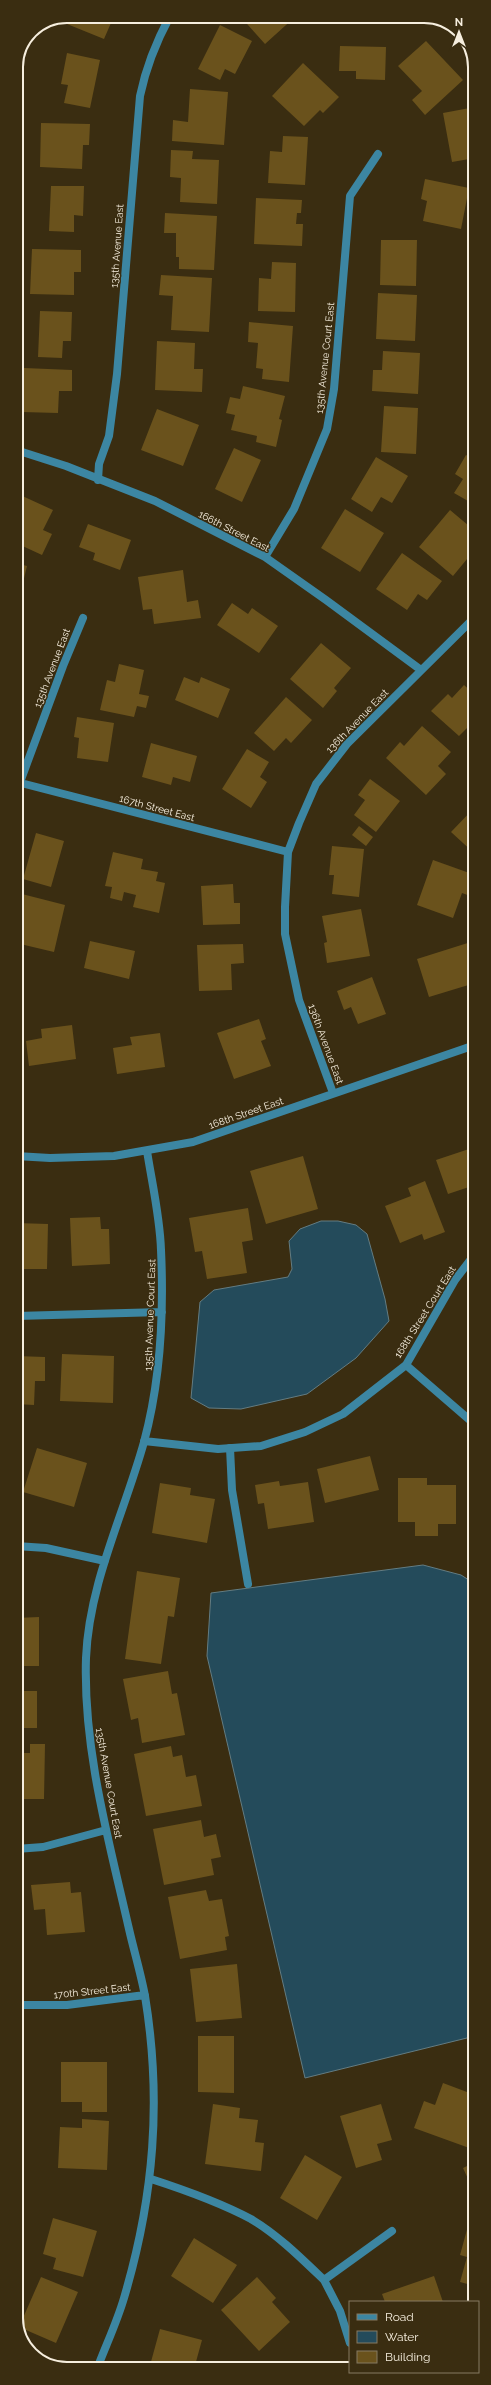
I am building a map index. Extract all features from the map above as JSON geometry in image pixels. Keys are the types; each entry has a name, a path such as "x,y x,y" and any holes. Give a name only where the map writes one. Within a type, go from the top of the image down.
{"street":[{"name":"135th Avenue East","path":"98,480 99,464 109,436 117,374 140,96 146,70 156,42 166,23"},
{"name":"135th Avenue Court East","path":"265,557 294,508 327,429 334,389 350,196 378,154"},
{"name":"166th Street East","path":"23,452 66,466 98,480 155,501 265,557 421,670"},
{"name":"135th Avenue East","path":"23,777 63,666 83,618"},
{"name":"136th Avenue East","path":"333,1093 299,1000 291,968 285,928 288,852 316,784 330,764 347,744 468,624"},
{"name":"167th Street East","path":"23,784 288,852"},
{"name":"168th Street East","path":"23,1156 50,1158 114,1156 193,1142 468,1047"},
{"name":"135th Avenue Court East","path":"100,2362 123,2301 139,2243 151,2179 155,2083 145,1995 106,1830 88,1731 86,1657 95,1598 105,1561 144,1441 159,1369 162,1312 161,1247 147,1151"},
{"name":"168th Street Court East","path":"144,1441 218,1449 261,1446 305,1432 343,1414 406,1365 455,1280 468,1263"},
{"path":"23,1316 162,1312"},
{"path":"406,1365 468,1419"},
{"path":"230,1448 232,1490 248,1584"},
{"path":"23,1546 46,1548 105,1561"},
{"path":"23,1848 44,1847 106,1830"},
{"name":"170th Street East","path":"23,2005 67,2005 145,1995"},
{"path":"151,2179 204,2197 251,2220 286,2244 324,2280 340,2311 349,2340"},
{"path":"324,2280 392,2231"}],"water":[{"path":"321,1221 338,1221 356,1225 367,1234 385,1299 389,1321 356,1358 307,1394 241,1409 209,1408 191,1398 200,1302 214,1290 288,1277 292,1269 289,1241 300,1229"},
{"path":"423,1565 461,1575 468,1580 468,2038 305,2078 207,1656 211,1593"}],"building":[{"path":"68,23 111,23 104,39 67,24"},
{"path":"246,23 288,23 265,44"},
{"path":"220,25 252,41 235,74 225,69 220,80 198,69"},
{"path":"426,41 463,80 425,115 412,100 422,91 398,66"},
{"path":"340,46 386,47 385,80 356,79 356,71 339,71"},
{"path":"67,53 100,60 90,108 64,103 68,85 61,84"},
{"path":"303,63 339,97 323,113 320,110 304,126 272,96"},
{"path":"190,89 228,92 224,145 172,141 173,120 188,122"},
{"path":"468,108 468,159 452,162 443,113"},
{"path":"41,123 90,124 89,145 83,145 82,169 40,167"},
{"path":"283,136 308,137 305,185 268,183 270,151 282,152"},
{"path":"171,150 193,151 192,159 219,160 217,204 180,202 181,178 170,177"},
{"path":"425,179 468,188 461,229 423,221 427,201 421,199"},
{"path":"51,186 84,186 83,216 74,215 74,232 49,231"},
{"path":"256,198 302,200 301,213 297,213 296,224 303,224 302,246 254,244"},
{"path":"165,213 217,216 214,270 179,269 179,257 176,257 176,233 164,233"},
{"path":"381,240 417,240 416,286 380,285"},
{"path":"32,249 81,250 81,272 74,272 74,295 30,294"},
{"path":"272,262 296,263 295,312 258,311 259,278 271,279"},
{"path":"161,275 212,278 209,332 171,330 173,296 159,295"},
{"path":"378,293 417,295 415,341 376,339"},
{"path":"40,311 72,312 71,341 63,341 62,358 38,357"},
{"path":"249,322 293,326 289,382 262,379 263,369 256,368 258,343 248,342"},
{"path":"157,341 195,343 194,369 203,369 202,392 155,390"},
{"path":"383,351 420,353 418,394 372,391 373,370 382,370"},
{"path":"24,368 72,370 72,391 59,391 58,413 23,412"},
{"path":"243,386 285,396 279,419 282,420 276,447 256,442 257,436 231,430 235,415 226,413 230,397 240,399"},
{"path":"384,406 418,408 416,454 381,452"},
{"path":"157,409 199,425 183,466 141,450"},
{"path":"234,448 261,460 242,502 215,489"},
{"path":"466,455 468,456 468,501 454,493 463,479 455,474"},
{"path":"376,457 408,476 392,503 381,497 372,512 351,499"},
{"path":"23,496 53,510 43,530 52,534 42,555 23,546"},
{"path":"345,509 384,533 360,572 321,548"},
{"path":"450,510 468,525 468,558 453,576 419,547"},
{"path":"88,524 131,540 120,570 93,560 95,553 79,547"},
{"path":"402,553 442,581 427,600 418,594 407,610 376,589"},
{"path":"23,565 27,566 23,582"},
{"path":"183,570 187,602 198,600 201,618 154,624 152,609 143,610 138,577"},
{"path":"232,603 248,614 252,608 278,626 259,653 217,625"},
{"path":"321,643 351,668 334,688 337,691 323,708 290,679"},
{"path":"119,664 144,670 139,694 149,696 146,708 137,706 134,717 100,710 107,680 115,682"},
{"path":"184,677 199,683 201,677 230,689 218,718 175,700"},
{"path":"464,685 468,689 468,727 459,736 431,711 448,694 452,698"},
{"path":"286,697 312,720 291,743 286,738 274,751 254,733"},
{"path":"77,717 114,723 108,762 77,758 79,738 74,737"},
{"path":"422,726 451,752 438,766 446,774 426,795 386,758 400,742 404,746"},
{"path":"151,743 197,756 190,782 173,777 171,785 142,777"},
{"path":"247,749 269,762 260,777 267,782 251,808 222,789"},
{"path":"370,779 400,801 376,832 354,815 365,800 358,795"},
{"path":"468,814 468,848 451,832"},
{"path":"359,826 373,837 366,846 352,835"},
{"path":"36,833 64,841 51,887 23,879"},
{"path":"332,846 364,849 359,897 332,894 334,875 329,875"},
{"path":"113,852 143,859 141,869 158,872 156,881 165,883 159,913 133,907 136,895 124,892 122,901 110,898 112,887 105,886"},
{"path":"433,860 468,872 468,895 462,893 453,918 417,905"},
{"path":"233,884 234,903 240,903 240,924 203,925 201,886"},
{"path":"23,894 65,905 54,952 23,945"},
{"path":"361,909 370,956 327,963 324,943 327,942 322,916"},
{"path":"90,941 135,951 129,979 84,968"},
{"path":"468,943 468,985 429,997 417,959"},
{"path":"243,944 244,963 231,964 232,990 199,991 197,945"},
{"path":"372,977 386,1014 358,1024 351,1007 344,1010 337,991"},
{"path":"259,1019 266,1039 261,1041 271,1066 234,1079 217,1033"},
{"path":"72,1025 76,1059 29,1066 26,1041 42,1038 41,1029"},
{"path":"160,1033 165,1067 117,1074 113,1048 132,1045 130,1037"},
{"path":"468,1149 468,1187 448,1194 436,1160"},
{"path":"303,1156 318,1209 266,1224 250,1171"},
{"path":"425,1181 445,1232 424,1240 422,1234 400,1243 385,1206 411,1196 408,1188"},
{"path":"248,1208 253,1240 242,1242 247,1273 207,1279 202,1251 195,1252 189,1218"},
{"path":"100,1217 101,1229 109,1229 110,1264 72,1266 70,1218"},
{"path":"23,1223 48,1224 47,1269 23,1269"},
{"path":"62,1354 114,1356 113,1403 60,1401"},
{"path":"23,1356 45,1357 45,1381 35,1381 34,1405 23,1404"},
{"path":"37,1448 87,1463 74,1507 23,1492"},
{"path":"370,1456 379,1490 325,1503 317,1469"},
{"path":"398,1478 427,1478 427,1485 456,1485 456,1524 438,1524 438,1536 415,1536 415,1522 398,1522"},
{"path":"279,1481 280,1486 308,1482 314,1522 268,1529 264,1503 258,1504 255,1485"},
{"path":"160,1483 191,1488 190,1495 215,1499 207,1543 152,1533"},
{"path":"137,1571 180,1578 174,1617 168,1616 161,1664 125,1659"},
{"path":"39,1617 39,1666 23,1666 23,1618"},
{"path":"168,1671 172,1694 177,1693 185,1735 142,1743 138,1718 131,1720 123,1679"},
{"path":"23,1691 37,1691 37,1728 23,1728"},
{"path":"30,1744 45,1744 44,1799 23,1799 23,1753 30,1753"},
{"path":"171,1746 173,1757 182,1755 186,1777 196,1775 202,1806 146,1816 134,1754"},
{"path":"201,1820 204,1837 216,1834 221,1857 211,1859 214,1875 164,1885 153,1829"},
{"path":"70,1882 71,1893 81,1892 85,1932 47,1935 45,1909 34,1910 31,1885"},
{"path":"206,1890 209,1901 222,1899 229,1936 225,1937 227,1950 180,1959 168,1897"},
{"path":"237,1964 242,2018 196,2022 190,1969"},
{"path":"198,2036 234,2036 234,2093 198,2092"},
{"path":"61,2062 107,2062 107,2112 82,2112 82,2102 61,2102"},
{"path":"443,2083 468,2092 468,2148 414,2128 424,2101 435,2105"},
{"path":"213,2104 240,2108 239,2118 258,2120 255,2142 264,2143 261,2171 205,2164"},
{"path":"381,2104 392,2140 377,2144 382,2160 356,2168 340,2116"},
{"path":"82,2119 109,2121 107,2170 58,2168 60,2127 82,2128"},
{"path":"305,2155 342,2177 317,2220 280,2198"},
{"path":"468,2166 468,2179 463,2168"},
{"path":"53,2218 97,2231 83,2277 53,2269 56,2258 43,2254"},
{"path":"468,2226 468,2284 460,2282 467,2257 460,2255"},
{"path":"194,2238 237,2265 213,2303 171,2276"},
{"path":"434,2276 443,2301 385,2301 382,2294"},
{"path":"41,2277 78,2292 56,2343 25,2330 23,2318"},
{"path":"257,2277 276,2298 272,2302 290,2322 259,2351 221,2310"},
{"path":"160,2329 202,2340 196,2362 151,2362"}]}
